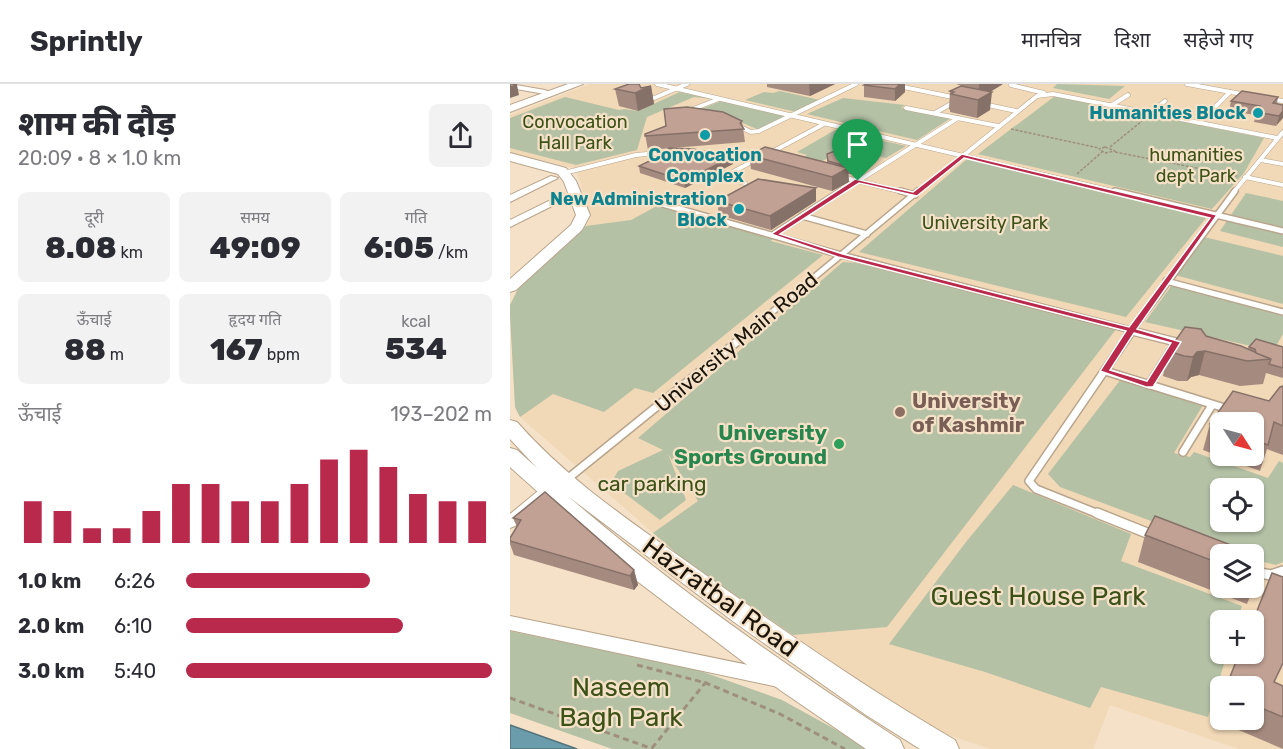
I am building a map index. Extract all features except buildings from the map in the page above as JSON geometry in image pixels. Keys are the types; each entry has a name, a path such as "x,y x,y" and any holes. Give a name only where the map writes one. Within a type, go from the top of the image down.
{"main road":[{"path":"510,107 568,84"},
{"path":"510,107 578,84"},
{"path":"510,158 554,168 561,175 583,215 582,220 510,287"},
{"path":"510,164 561,175"},
{"path":"510,274 570,221 572,216 563,197 561,175"},
{"name":"Hazratbal Road","path":"510,426 556,487 668,594 784,680 890,749"},
{"name":"Hazratbal Road","path":"510,455 685,573 806,659 910,729 945,749"},
{"path":"784,680 806,659"}],"street":[{"path":"513,87 524,84"},
{"path":"513,87 545,92"},
{"path":"510,199 561,175"},
{"path":"510,190 522,192"},
{"path":"510,224 563,197"},
{"path":"510,522 556,487"},
{"path":"510,623 784,680"}],"lane":[{"path":"657,84 1214,217 1283,231"},
{"path":"645,102 687,84"},
{"path":"726,121 752,133 856,84"},
{"path":"889,84 959,99 934,113"},
{"path":"1187,84 1251,96"},
{"path":"1011,85 1199,123 1281,136"},
{"path":"1199,123 1230,92"},
{"name":"University Main Road","path":"556,487 603,452 1016,111 1037,96 1047,93"},
{"path":"1112,105 1128,95"},
{"path":"1262,97 1283,101"},
{"path":"686,116 719,99"},
{"path":"1151,113 1165,101"},
{"path":"982,104 1016,111"},
{"path":"906,108 998,126"},
{"path":"774,234 958,118"},
{"path":"745,183 729,178 727,175 824,124"},
{"path":"1156,536 1036,489 1029,481 1166,281 1245,177 1281,136"},
{"path":"561,175 636,155 671,152"},
{"path":"716,156 735,159 762,157 774,159"},
{"path":"1260,160 1283,164"},
{"path":"837,175 915,195"},
{"path":"1245,177 1283,185"},
{"path":"659,203 841,255 1188,345"},
{"path":"802,216 867,234"},
{"path":"1166,281 1283,312"},
{"path":"1149,385 1177,342"},
{"path":"1105,371 1212,405 1240,411"},
{"path":"1184,452 1212,405"},
{"path":"1264,574 1271,575 1283,571"}],"path":[{"path":"998,126 1099,148 1110,147 1151,113"},
{"path":"1110,147 1115,152"},
{"path":"1099,148 1102,152"},
{"path":"1068,182 1102,152 1115,152 1245,177"},
{"path":"629,663 706,683 780,714 845,749"},
{"path":"510,698 652,749 720,666"}],"shaded area":[{"name":"University of Kashmir","path":"590,84 1283,84 1283,749 1239,749 1110,705 1093,749 991,749 927,728 682,558 520,417 515,407 510,305 518,289 586,226 591,218 574,168 510,153 510,115"}],"green space":[{"path":"1057,84 1125,86 1109,99 1053,88"},
{"path":"780,91 820,100 796,112 745,100 764,92"},
{"name":"Convocation Hall Park","path":"680,92 712,99 694,97 647,117 637,150 576,165 510,148 510,118 565,97 619,110 638,111"},
{"name":"humanities dept Park","path":"1055,96 1264,138 1244,173 1212,209 978,154"},
{"path":"843,98 905,105 901,108 951,118 917,140 807,114"},
{"path":"721,101 788,117 759,130 736,120 699,110"},
{"path":"835,130 906,146 886,158 845,150 818,163 802,158 807,155 797,152"},
{"name":"University Park","path":"967,159 1206,218 1126,317 859,252"},
{"path":"1246,193 1283,201 1283,247 1220,231"},
{"path":"657,206 774,237 771,241 823,255 653,393 635,388 604,412 553,394 520,417 515,407 510,316 510,305 518,289 586,226 631,220"},
{"path":"1204,237 1283,256 1283,304 1175,275"},
{"name":"University Sports Ground","path":"843,262 856,263 1117,328 887,627 793,635 682,558 653,533 698,501 668,454 686,500 660,520 611,483 618,471 663,450 638,438"},
{"path":"1172,285 1283,314 1283,334 1273,351 1145,322"},
{"path":"1121,379 1203,405 1174,453 1190,457 1194,452 1210,458 1210,466 1234,466 1268,478 1279,461 1283,463 1283,562 1276,565 1264,562 1264,544 1213,544 1060,487 1048,474"},
{"name":"Guest House Park","path":"1013,485 1131,534 1121,561 1210,594 1210,598 1220,598 1242,606 1241,610 1210,610 1210,664 1224,664 1220,676 1210,676 1208,717 1101,687 1090,708 985,672 889,644 966,542"},
{"name":"Naseem Bagh Park","path":"510,631 695,669 782,700 871,749 612,749 510,713"}],"water":[{"path":"510,725 577,749 510,749"}],"place":[{"name":"Humanities Block","path":"1258,113"},
{"name":"Convocation Complex","path":"705,135"},
{"name":"New Administration Block","path":"739,209"},
{"name":"University of Kashmir","path":"900,412"},
{"name":"University Sports Ground","path":"839,444"}],"route":[{"path":"858,181 774,234 841,255 1131,330 1105,371 1149,385 1177,342 1131,330 1214,217 962,156 915,195 858,181"}],"park label":[{"name":"car parking","path":"652,483"}]}
